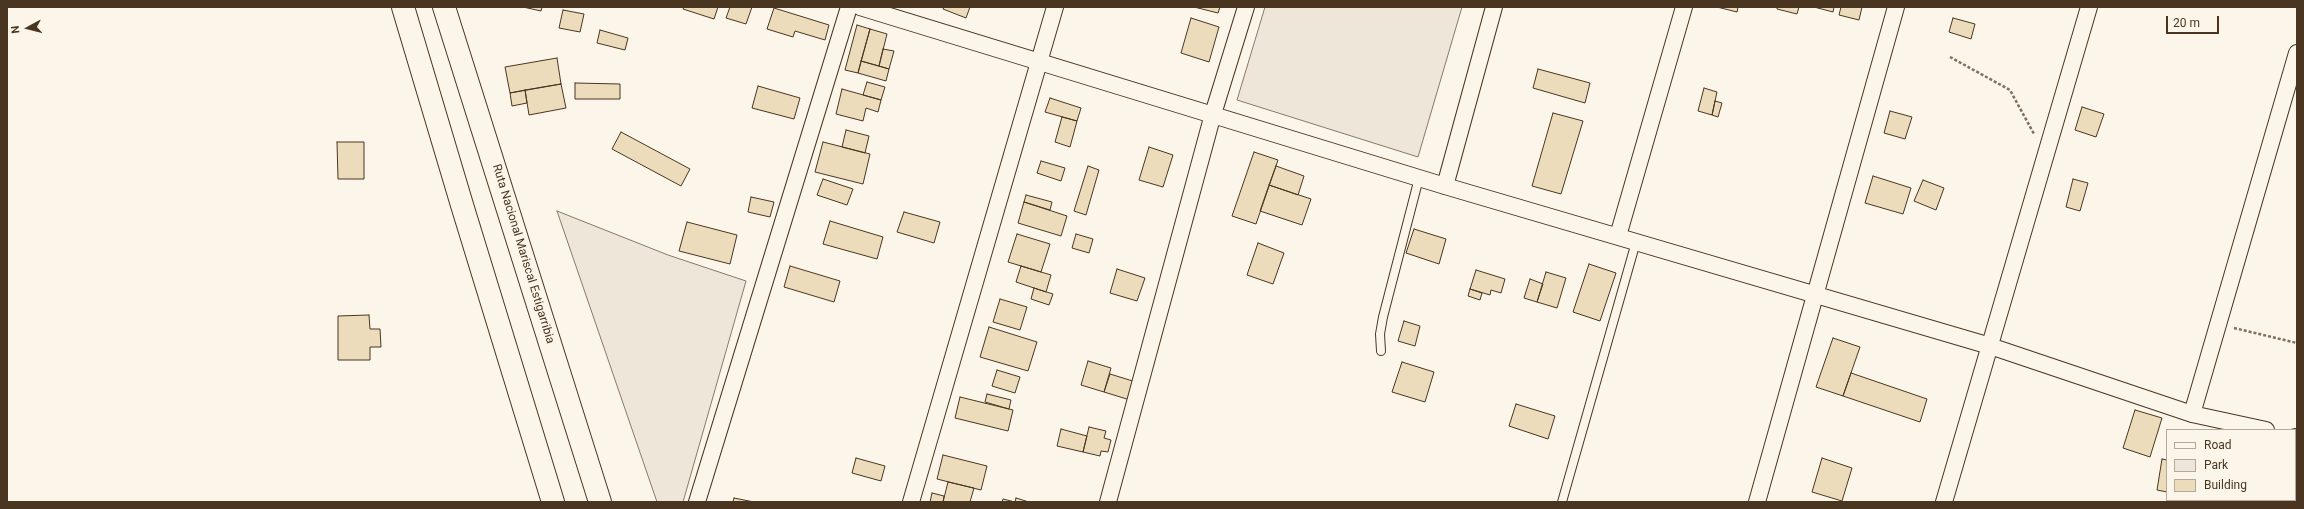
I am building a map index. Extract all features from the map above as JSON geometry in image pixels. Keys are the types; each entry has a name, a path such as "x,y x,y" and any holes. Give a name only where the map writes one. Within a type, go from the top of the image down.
{"highway":[{"path":"403,7 553,502"},
{"name":"Ruta Nacional Mariscal Estigarribia","path":"444,7 600,502"}],"street":[{"path":"697,502 849,7"},
{"path":"860,7 1445,186 1990,346 2192,414 2261,429"},
{"path":"911,502 1038,61 1055,7"},
{"path":"1108,502 1213,114 1246,7"},
{"path":"1445,186 1494,7"},
{"path":"1618,236 1684,7"},
{"path":"1757,502 1814,294 1896,7"},
{"path":"1944,502 2089,7"},
{"path":"2192,414 2297,53"}],"lane":[{"path":"1381,351 1380,334 1383,317 1420,178"},
{"path":"1562,502 1636,242"}],"path":[{"path":"1950,57 2010,90 2045,155"},
{"path":"2218,324 2297,344"}],"green space":[{"path":"1265,7 1462,7 1418,157 1237,100"},
{"path":"557,211 668,255 746,281 683,502 657,502"}],"building":[{"path":"523,7 542,7 541,11"},
{"path":"684,7 718,7 714,19 683,9"},
{"path":"730,7 752,7 746,24 726,18"},
{"path":"944,7 970,7 966,18 943,9"},
{"path":"1194,7 1220,7 1218,13"},
{"path":"1717,7 1738,7 1737,12"},
{"path":"1777,7 1799,7 1797,14 1777,9"},
{"path":"1814,7 1834,7 1833,12"},
{"path":"1841,7 1862,7 1859,20 1839,15"},
{"path":"774,8 829,25 825,40 795,31 793,37 767,29"},
{"path":"563,10 584,14 580,32 559,28"},
{"path":"1191,18 1219,27 1209,62 1181,53"},
{"path":"1953,18 1975,24 1971,39 1949,32"},
{"path":"857,25 870,29 858,73 845,70"},
{"path":"870,29 887,34 879,66 861,61"},
{"path":"600,30 628,38 625,50 597,43"},
{"path":"883,49 894,51 889,69 879,66"},
{"path":"557,58 561,84 510,93 505,67"},
{"path":"861,61 889,69 886,81 858,73"},
{"path":"1538,69 1590,83 1585,103 1533,88"},
{"path":"867,82 885,87 881,100 863,95"},
{"path":"575,83 620,84 620,99 575,99"},
{"path":"561,84 566,108 529,115 525,90"},
{"path":"758,86 800,98 794,119 752,108"},
{"path":"1704,88 1717,92 1712,115 1698,111"},
{"path":"842,89 881,100 878,112 866,108 863,121 836,114"},
{"path":"525,90 527,103 512,106 510,93"},
{"path":"1050,98 1081,108 1077,121 1045,112"},
{"path":"1715,101 1722,103 1718,117 1712,115"},
{"path":"2082,107 2104,114 2096,137 2075,130"},
{"path":"1890,111 1912,117 1905,139 1884,133"},
{"path":"1553,113 1583,121 1561,194 1532,186"},
{"path":"1062,117 1077,121 1070,147 1055,142"},
{"path":"846,130 869,136 865,153 842,147"},
{"path":"621,132 690,169 681,186 612,149"},
{"path":"337,142 364,142 364,179 338,179"},
{"path":"823,142 870,154 863,184 815,172"},
{"path":"1149,147 1173,155 1163,187 1139,180"},
{"path":"1254,152 1278,160 1256,224 1232,216"},
{"path":"1041,161 1065,168 1061,181 1037,173"},
{"path":"1088,166 1099,170 1086,215 1074,211"},
{"path":"1276,166 1304,176 1298,195 1269,185"},
{"path":"1873,176 1911,188 1903,214 1865,203"},
{"path":"823,179 853,189 847,205 817,195"},
{"path":"2073,179 2088,183 2080,211 2066,207"},
{"path":"1923,180 1944,188 1936,210 1914,201"},
{"path":"1269,185 1311,199 1302,225 1260,211"},
{"path":"1026,195 1052,202 1050,210 1024,202"},
{"path":"751,197 774,202 770,217 748,212"},
{"path":"1024,202 1067,216 1061,236 1018,223"},
{"path":"904,212 940,222 934,243 897,232"},
{"path":"830,221 883,237 877,259 823,244"},
{"path":"687,222 737,235 730,264 679,251"},
{"path":"1414,229 1446,239 1439,264 1406,253"},
{"path":"1017,234 1050,244 1041,272 1008,262"},
{"path":"1076,234 1093,239 1089,253 1072,248"},
{"path":"1258,243 1284,253 1273,284 1247,275"},
{"path":"1589,264 1616,273 1600,321 1573,312"},
{"path":"790,266 840,281 834,302 784,287"},
{"path":"1021,266 1051,275 1046,292 1016,282"},
{"path":"1117,269 1145,278 1137,301 1110,293"},
{"path":"1476,270 1505,279 1501,293 1491,290 1490,295 1470,289"},
{"path":"1546,272 1566,278 1557,308 1537,302"},
{"path":"1530,279 1543,284 1537,302 1524,298"},
{"path":"1034,288 1053,294 1049,305 1031,299"},
{"path":"1470,289 1482,293 1480,300 1468,296"},
{"path":"1000,299 1027,307 1020,330 993,322"},
{"path":"369,315 370,329 380,329 381,347 370,347 370,360 338,360 338,316"},
{"path":"1404,321 1420,326 1415,346 1398,341"},
{"path":"989,327 1037,342 1028,371 980,357"},
{"path":"1833,338 1860,347 1843,396 1816,387"},
{"path":"1088,361 1111,368 1104,392 1081,385"},
{"path":"1402,362 1434,372 1425,402 1392,392"},
{"path":"997,370 1020,377 1015,393 992,386"},
{"path":"1851,373 1927,399 1920,422 1843,396"},
{"path":"1110,374 1136,382 1130,400 1104,392"},
{"path":"987,394 1011,400 1009,409 985,402"},
{"path":"960,397 1013,410 1008,431 955,418"},
{"path":"1516,404 1555,416 1548,439 1509,426"},
{"path":"2135,410 2162,418 2150,457 2123,448"},
{"path":"1089,427 1106,431 1104,438 1111,440 1108,452 1101,451 1100,456 1083,452"},
{"path":"1061,429 1087,436 1083,452 1057,446"},
{"path":"943,455 987,466 981,490 937,479"},
{"path":"856,458 885,466 881,481 852,473"},
{"path":"1822,458 1852,468 1842,501 1812,492"},
{"path":"2162,459 2166,460 2166,492 2157,490"},
{"path":"948,482 974,488 970,502 943,502"},
{"path":"932,493 944,496 943,502 930,502"},
{"path":"734,498 754,502 733,502"},
{"path":"1016,498 1029,502 1015,502"},
{"path":"1003,499 1015,502 1002,502"},
{"path":"2218,501 2234,501 2234,502"}]}
